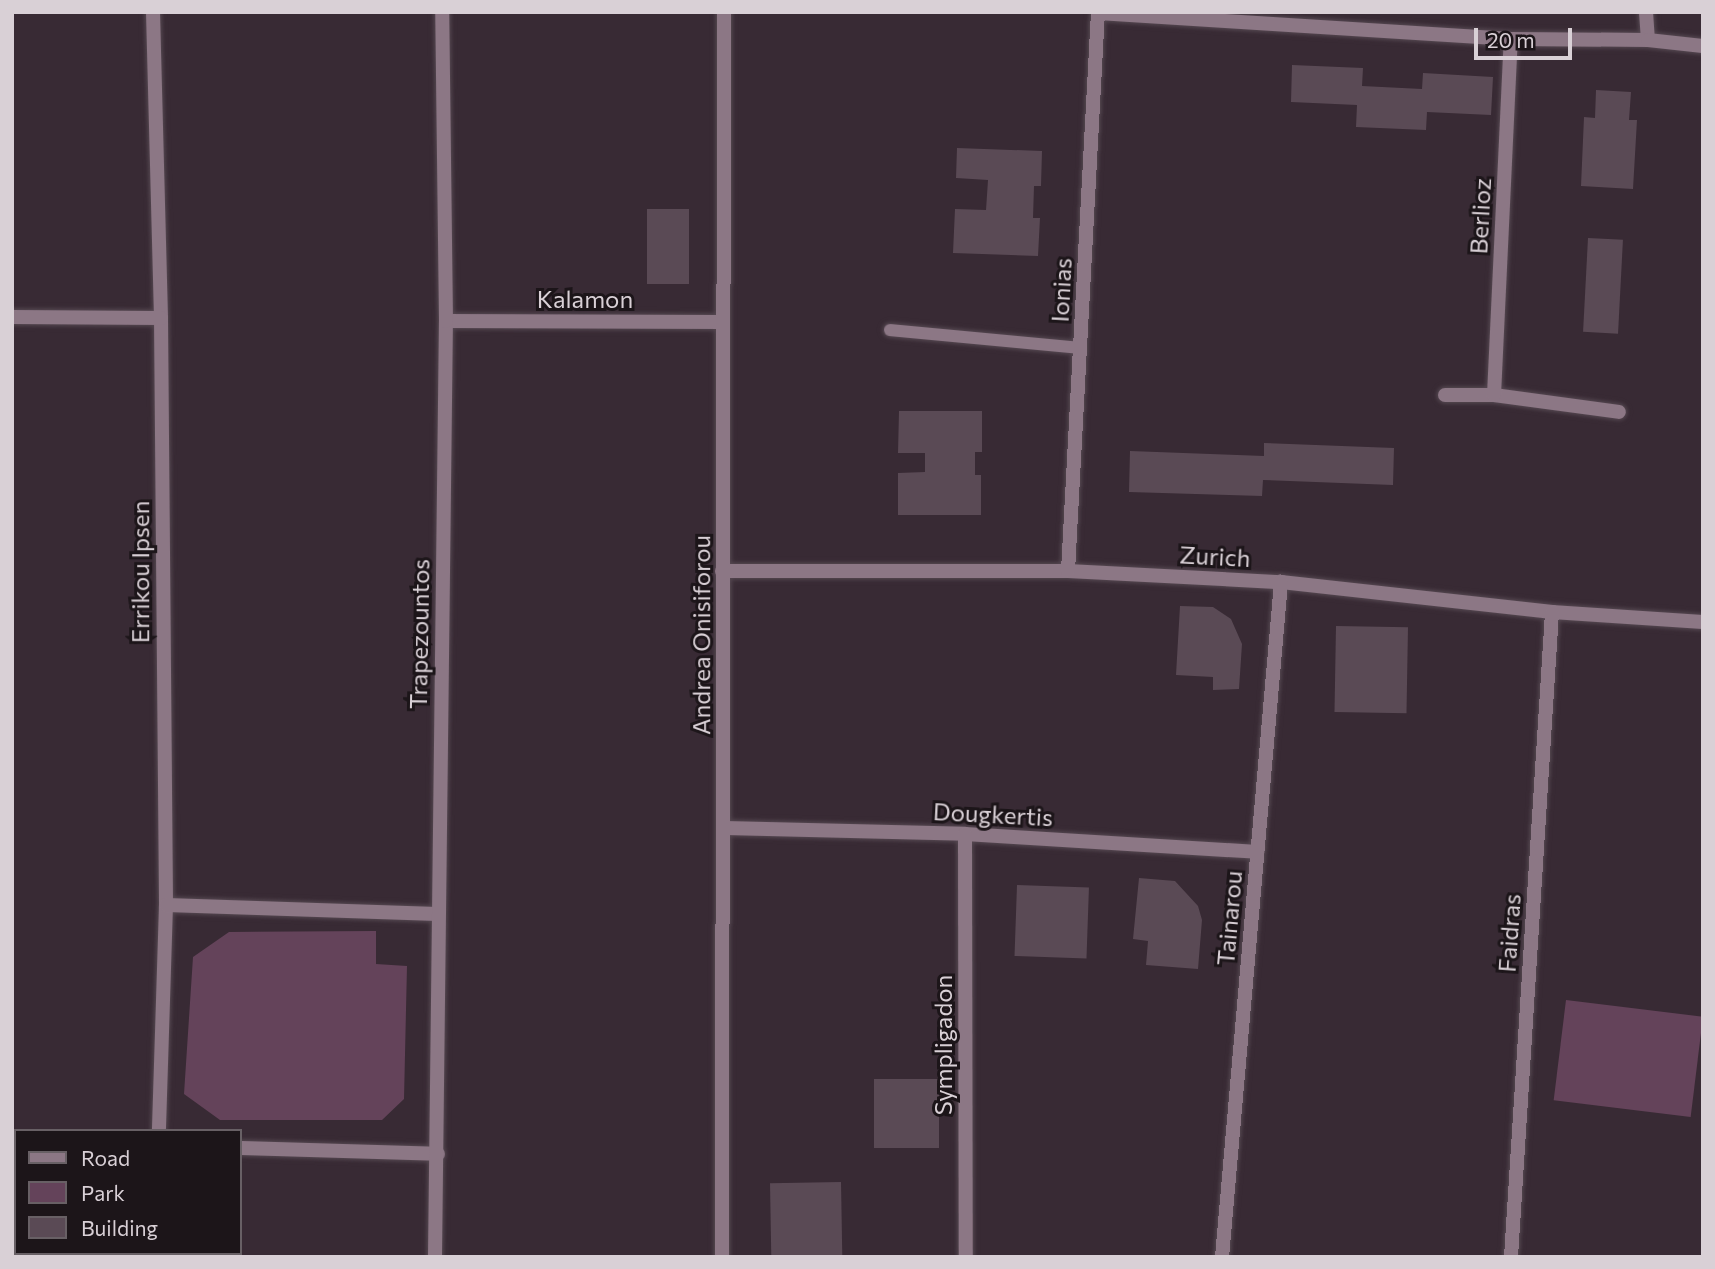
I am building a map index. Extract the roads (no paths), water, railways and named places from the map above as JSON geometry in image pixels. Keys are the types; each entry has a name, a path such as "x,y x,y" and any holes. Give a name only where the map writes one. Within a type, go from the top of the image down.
{"street":[{"name":"Errikou Ipsen","path":"153,12 161,318 166,905 159,1129"},
{"name":"Trapezountos","path":"435,1257 446,321 442,12"},
{"name":"Andrea Onisiforou","path":"722,1257 725,828 722,571 724,12"},
{"path":"1646,12 1648,40"},
{"path":"1098,13 1511,39 1648,40 1703,46"},
{"name":"Ionias","path":"1068,571 1098,13"},
{"name":"Berlioz","path":"1494,395 1511,39"},
{"path":"12,317 161,318"},
{"name":"Kalamon","path":"446,321 723,322"},
{"path":"1445,395 1494,395 1619,412"},
{"name":"Zurich","path":"722,571 1068,571 1281,582 1552,612 1703,622"},
{"name":"Tainarou","path":"1222,1257 1281,582"},
{"name":"Faidras","path":"1511,1257 1552,612"},
{"name":"Dougkertis","path":"725,828 965,834 1257,852"},
{"name":"Sympligadon","path":"965,834 965,1257"},
{"path":"166,905 438,914"},
{"path":"242,1148 438,1154"}],"lane":[{"path":"890,330 1080,348"}]}
